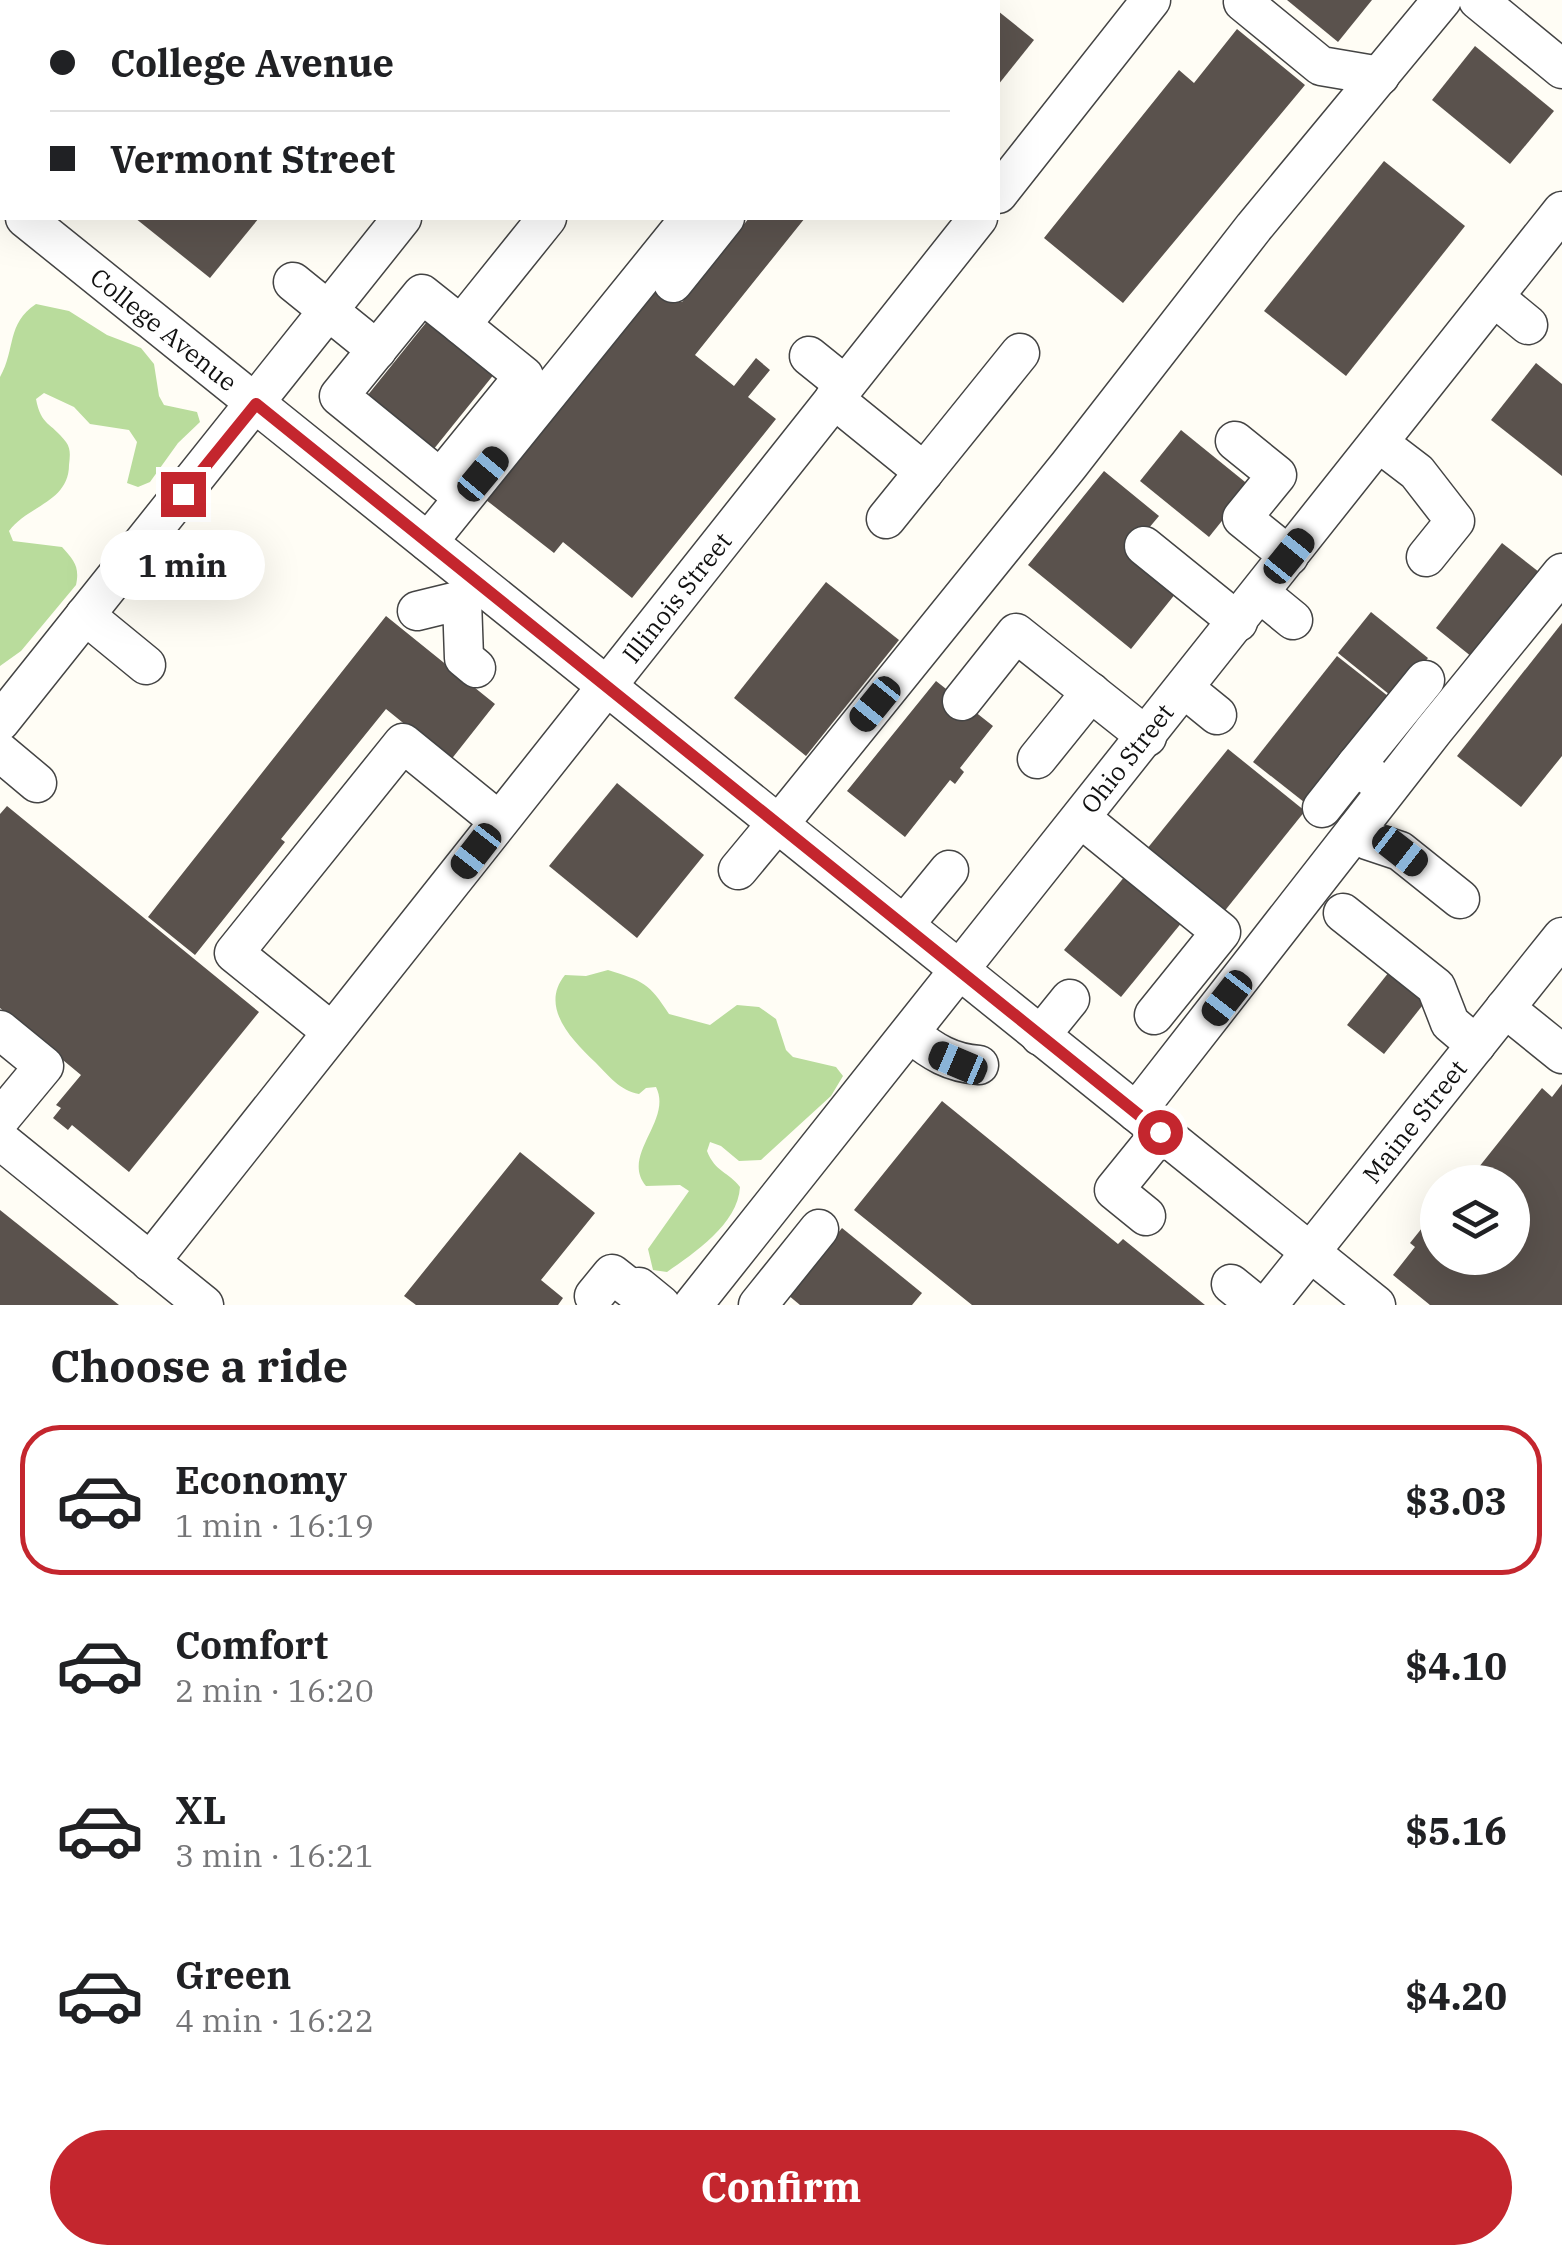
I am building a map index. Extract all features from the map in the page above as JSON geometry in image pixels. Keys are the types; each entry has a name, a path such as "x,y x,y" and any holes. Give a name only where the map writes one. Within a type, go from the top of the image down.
{"street":[{"path":"738,870 1069,464 1247,255 1306,182 1380,76 1442,0"},
{"path":"1243,2 1321,66 1380,76"},
{"path":"1488,4 1562,69"},
{"path":"1000,191 1134,6"},
{"name":"Ohio Street","path":"700,1302 1562,212"},
{"name":"College Avenue","path":"28,220 428,542 469,591 606,685 1376,1305"},
{"path":"0,722 363,268 394,220"},
{"path":"461,325 545,220"},
{"path":"452,488 688,220"},
{"path":"673,283 724,220"},
{"name":"Illinois Street","path":"150,1262 237,1181 332,1032 499,821 554,730 606,685 976,220"},
{"path":"363,268 412,307"},
{"path":"293,282 377,350"},
{"path":"428,542 452,488 524,376 422,294 339,396 452,488"},
{"path":"1494,298 1528,326"},
{"path":"886,519 1020,352"},
{"path":"809,356 840,392 924,472"},
{"path":"352,481 388,436"},
{"path":"1235,441 1276,475 1242,518 1289,556"},
{"path":"1379,443 1417,472 1454,521 1426,557"},
{"path":"1144,546 1249,608 1293,620"},
{"path":"1146,1216 1114,1190 1115,1175 1148,1122 1356,830 1562,572"},
{"path":"417,610 469,591 464,658 476,668"},
{"path":"86,615 146,665"},
{"path":"962,701 1016,633 1147,737"},
{"path":"1322,808 1424,680"},
{"path":"1184,689 1217,714"},
{"path":"1037,759 1091,692"},
{"path":"332,1032 234,953 403,744 499,821"},
{"path":"0,752 37,782"},
{"path":"1356,765 1388,790"},
{"path":"1082,819 1221,932 1154,1015"},
{"path":"1356,830 1367,840 1400,851 1460,899"},
{"path":"904,926 949,870"},
{"path":"1343,913 1436,987 1450,1023 1476,1045"},
{"name":"Maine Street","path":"1268,1305 1562,937"},
{"path":"1040,1036 1070,999"},
{"path":"1505,1008 1562,1054"},
{"path":"0,1030 44,1066 0,1119"},
{"path":"911,1034 934,1053 979,1066"},
{"path":"0,1140 204,1305"},
{"path":"758,1305 814,1236 769,1210"},
{"path":"594,1296 612,1274 635,1292 639,1287 662,1305"}],"green space":[{"path":"36,304 69,311 107,335 141,348 154,364 164,405 197,412 200,422 178,443 150,482 138,487 127,483 137,442 129,430 90,424 74,407 44,393 36,399 44,419 69,447 67,477 55,496 9,531 13,541 62,547 75,564 77,579 21,651 0,666 0,377 20,320"},
{"path":"608,970 644,984 669,1014 710,1025 737,1005 759,1007 776,1019 786,1050 793,1057 836,1067 843,1076 831,1096 761,1160 739,1161 710,1142 710,1158 740,1187 737,1200 732,1213 713,1236 667,1272 653,1270 648,1249 689,1191 680,1185 646,1186 640,1174 642,1150 658,1112 656,1087 639,1094 620,1086 577,1044 557,1011 555,999 565,975 586,976"}],"building":[{"path":"1287,0 1372,0 1338,42"},
{"path":"1000,13 1034,40 1000,82"},
{"path":"1237,29 1305,85 1123,303 1044,238 1179,70 1194,83"},
{"path":"1475,46 1554,111 1510,164 1432,100"},
{"path":"1384,161 1465,226 1346,376 1264,311"},
{"path":"138,220 257,220 210,278"},
{"path":"747,220 803,220 695,355 734,386 756,358 770,370 748,397 776,419 632,598 563,542 554,553 481,496 654,280 682,302"},
{"path":"429,319 495,373 429,455 363,401"},
{"path":"1536,363 1562,384 1562,476 1491,420"},
{"path":"1181,430 1250,486 1209,537 1140,481"},
{"path":"1104,471 1159,516 1127,554 1176,593 1131,649 1028,565"},
{"path":"1502,543 1539,572 1472,657 1436,628"},
{"path":"826,582 899,640 806,756 734,698"},
{"path":"1371,612 1428,658 1395,699 1338,653"},
{"path":"386,616 495,704 450,761 386,709 281,839 285,842 195,955 148,917"},
{"path":"1562,623 1562,756 1521,807 1457,756"},
{"path":"1337,656 1393,700 1309,806 1253,762"},
{"path":"936,681 993,726 960,768 964,772 955,784 950,780 905,837 847,791"},
{"path":"1228,749 1305,811 1219,918 1142,855"},
{"path":"617,783 704,855 637,938 549,866"},
{"path":"7,806 259,1012 129,1172 72,1125 68,1130 53,1118 61,1108 56,1105 81,1075 0,1008 0,814"},
{"path":"1130,870 1187,916 1121,997 1064,950"},
{"path":"1389,972 1426,1001 1384,1054 1347,1025"},
{"path":"1562,1084 1562,1305 1430,1305 1393,1275 1415,1247 1410,1243 1420,1230 1420,1275 1530,1275 1530,1165 1481,1165 1542,1088 1552,1097"},
{"path":"942,1101 1118,1244 1123,1239 1205,1305 972,1305 854,1210"},
{"path":"520,1152 595,1213 541,1280 563,1298 558,1305 416,1305 404,1296"},
{"path":"0,1210 119,1305 0,1305"},
{"path":"842,1228 922,1293 912,1305 800,1305 788,1295"}],"route":[{"path":"183,494 256,404 1160,1132"}]}
